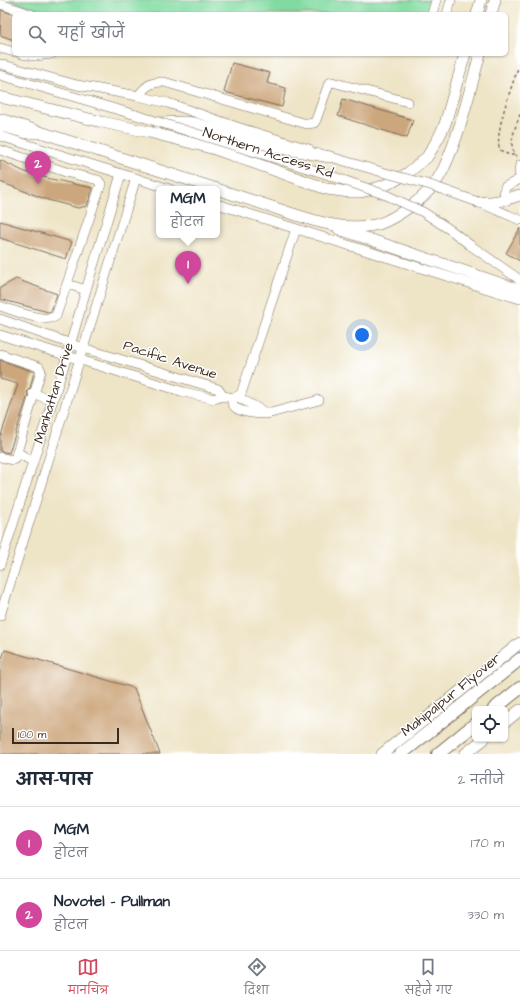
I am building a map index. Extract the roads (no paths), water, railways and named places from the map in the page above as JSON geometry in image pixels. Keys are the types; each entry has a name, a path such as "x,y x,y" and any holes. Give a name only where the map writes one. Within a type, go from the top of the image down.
{"highway":[{"name":"Mahipalpur Flyover","path":"401,754 520,659"},
{"path":"498,706 520,688"},
{"path":"438,754 472,726"}],"main road":[{"path":"478,12 481,0"},
{"path":"492,12 495,0"},
{"name":"Northern Access Rd","path":"0,97 215,149 326,189 349,192 369,190 392,182 408,173 427,157 439,137 444,124 464,56"},
{"path":"317,222 352,226 379,224 392,219 403,212 425,194 442,172 451,152 479,56"},
{"path":"0,119 208,186"},
{"path":"132,128 157,123 194,123 270,146 330,157"},
{"path":"220,190 520,290"},
{"path":"478,202 507,200 520,195"},
{"path":"382,754 520,643"},
{"path":"508,720 520,710"},
{"path":"467,754 481,742"}],"street":[{"path":"433,12 436,0"},
{"path":"448,12 451,0"},
{"path":"0,4 25,12"},
{"path":"0,48 12,51"},
{"path":"0,64 77,85 168,103 237,127 301,146 330,157 436,187 478,202 520,220"},
{"path":"0,75 136,115 379,192 423,212 520,280"},
{"path":"138,96 146,86 151,83 164,82 307,124 314,123 316,120 329,83 332,82 408,102"},
{"path":"0,128 26,134 48,134"},
{"path":"0,136 161,186"},
{"path":"0,306 30,316 50,319 56,316 101,184 98,180 69,173 4,152 12,140"},
{"path":"69,173 73,159"},
{"path":"520,165 520,176"},
{"name":"Manhattan Drive","path":"0,565 67,356 121,174"},
{"name":"Manhattan Drive","path":"0,616 136,178"},
{"path":"507,200 504,192 505,187 520,179"},
{"path":"220,205 520,299"},
{"path":"231,397 241,394 296,229"},
{"path":"67,284 86,290"},
{"path":"26,328 30,316"},
{"name":"Pacific Avenue","path":"0,319 83,348 218,389 231,397"},
{"name":"Pacific Avenue","path":"0,335 184,392 214,399 231,397"},
{"path":"17,360 24,343"},
{"path":"0,354 40,368 41,371 33,393 17,452 13,460 0,457"},
{"path":"33,393 52,401"},
{"path":"231,397 267,414 319,400"},
{"path":"17,452 33,462"}],"place":[{"name":"Novotel - Pullman","path":"38,184"},
{"name":"MGM","path":"188,284"}]}
